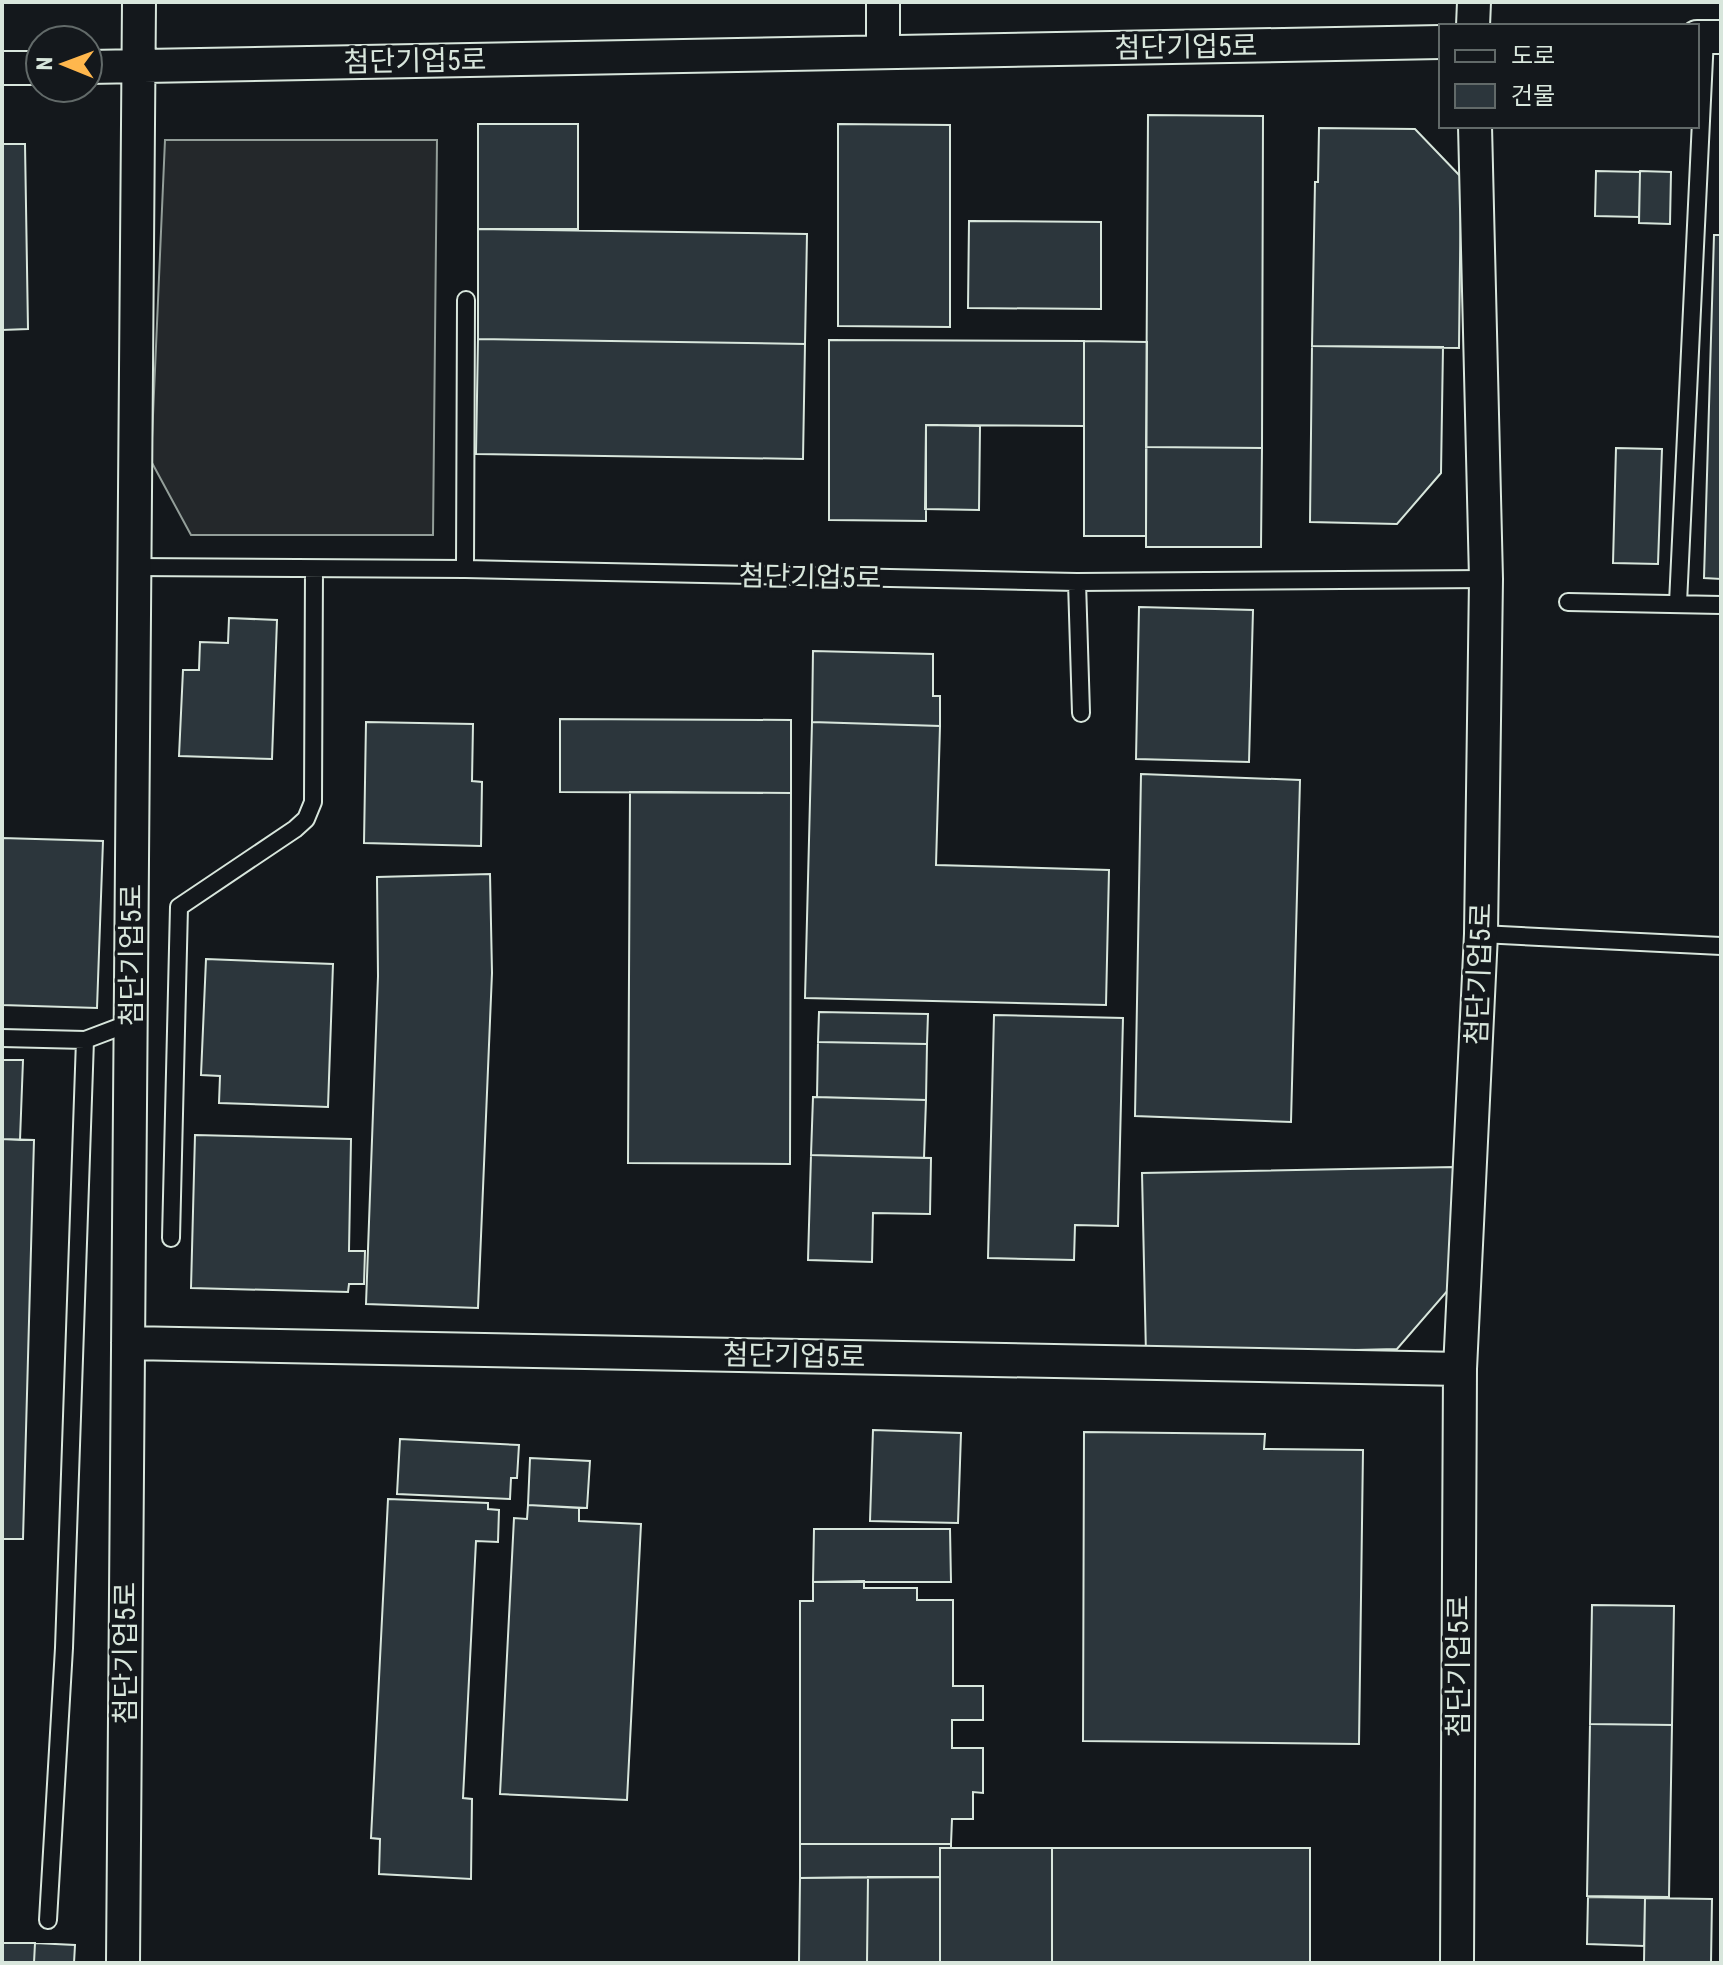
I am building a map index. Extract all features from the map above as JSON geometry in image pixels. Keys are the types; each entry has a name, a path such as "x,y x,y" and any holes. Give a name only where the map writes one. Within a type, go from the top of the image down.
{"street":[{"name":"첨단기업5로","path":"123,1963 139,2"},
{"path":"883,2 883,52"},
{"path":"1473,24 1474,2"},
{"name":"첨단기업5로","path":"104,67 1439,42"},
{"path":"2,68 24,68"},
{"name":"첨단기업5로","path":"1457,1963 1460,1369 1481,934 1486,579 1475,128"},
{"name":"첨단기업5로","path":"128,1343 1460,1369"}],"lane":[{"path":"1678,603 1708,37"},
{"path":"465,569 466,300"},
{"name":"첨단기업5로","path":"134,567 465,569 1077,582 1486,579"},
{"path":"171,1238 179,907 295,829 306,819 313,802 314,569"},
{"path":"1077,582 1081,713"},
{"path":"1568,602 1721,605"},
{"path":"1481,934 1721,946"},
{"path":"2,1038 85,1040 130,1023"},
{"path":"48,1920 64,1648 85,1040"}],"shaded area":[{"path":"165,140 437,140 433,535 191,535 151,461"}],"building":[{"path":"1148,115 1263,116 1262,448 1146,447"},
{"path":"478,124 578,124 578,229 478,229"},
{"path":"838,124 950,125 950,327 838,326"},
{"path":"1319,128 1415,129 1461,177 1459,348 1312,346"},
{"path":"2,144 25,144 28,329 2,330"},
{"path":"1596,171 1640,172 1639,217 1595,216"},
{"path":"1640,171 1671,172 1670,224 1639,223"},
{"path":"969,221 1101,222 1101,309 968,308"},
{"path":"478,229 807,234 805,344 478,339"},
{"path":"1714,235 1721,235 1721,579 1704,578"},
{"path":"478,339 805,344 803,459 476,454"},
{"path":"829,340 1084,341 1084,426 926,425 926,521 829,520"},
{"path":"1084,341 1147,342 1146,536 1084,536"},
{"path":"1312,346 1443,347 1441,473 1397,524 1310,522"},
{"path":"926,425 980,426 979,510 925,509"},
{"path":"1146,447 1262,448 1261,547 1146,547"},
{"path":"1616,448 1662,449 1658,564 1613,563"},
{"path":"1139,607 1253,610 1249,762 1136,759"},
{"path":"229,618 277,620 272,759 179,756 183,670 199,670 200,642 228,643"},
{"path":"813,651 933,654 933,696 940,696 940,726 812,722"},
{"path":"560,719 791,720 791,793 560,792"},
{"path":"366,722 473,724 472,781 482,782 481,846 364,843"},
{"path":"812,722 940,726 936,865 1109,870 1106,1005 805,998"},
{"path":"1141,774 1300,780 1291,1122 1135,1116"},
{"path":"630,792 791,793 790,1164 628,1163"},
{"path":"2,838 103,841 97,1008 2,1005"},
{"path":"490,874 492,973 478,1308 366,1304 378,976 377,877"},
{"path":"206,959 333,964 328,1107 219,1103 220,1076 201,1075"},
{"path":"819,1012 928,1014 927,1044 818,1042"},
{"path":"994,1015 1123,1018 1118,1226 1075,1225 1074,1260 988,1258"},
{"path":"818,1042 927,1044 926,1100 817,1097"},
{"path":"2,1060 23,1060 20,1140 2,1139"},
{"path":"813,1097 926,1100 924,1158 811,1155"},
{"path":"195,1135 351,1139 349,1251 365,1251 364,1284 349,1284 348,1292 191,1288"},
{"path":"2,1139 34,1140 23,1539 2,1539"},
{"path":"811,1155 931,1158 930,1214 873,1213 872,1262 808,1260"},
{"path":"1454,1167 1456,1281 1397,1349 1146,1355 1142,1173"},
{"path":"873,1430 961,1433 958,1523 870,1521"},
{"path":"1084,1432 1265,1434 1264,1449 1363,1450 1359,1744 1083,1741"},
{"path":"400,1439 519,1445 517,1478 511,1478 510,1499 397,1494"},
{"path":"530,1458 590,1461 587,1508 528,1505"},
{"path":"388,1499 488,1503 488,1509 499,1510 498,1542 476,1541 463,1798 472,1799 471,1879 379,1874 380,1839 371,1838"},
{"path":"528,1505 579,1508 579,1521 641,1524 627,1800 500,1794 514,1518 527,1519"},
{"path":"814,1529 950,1529 951,1582 813,1582"},
{"path":"864,1581 864,1588 917,1588 917,1600 953,1600 953,1686 983,1686 983,1720 952,1720 952,1748 983,1748 983,1793 973,1792 973,1819 952,1819 951,1844 800,1844 800,1601 813,1601 813,1582"},
{"path":"1592,1605 1674,1606 1672,1725 1590,1724"},
{"path":"1590,1724 1672,1725 1669,1897 1587,1896"},
{"path":"800,1844 951,1844 951,1848 940,1848 940,1877 800,1878"},
{"path":"940,1848 1052,1848 1052,1962 1095,1963 940,1963"},
{"path":"1052,1848 1310,1848 1310,1962 1052,1962"},
{"path":"868,1877 867,1963 799,1963 800,1878"},
{"path":"868,1877 940,1877 940,1963 867,1963"},
{"path":"1588,1897 1645,1898 1644,1946 1587,1944"},
{"path":"1645,1898 1712,1899 1711,1963 1644,1963"},
{"path":"2,1943 35,1943 34,1963 2,1963"},
{"path":"35,1943 75,1945 74,1963 34,1963"}]}
